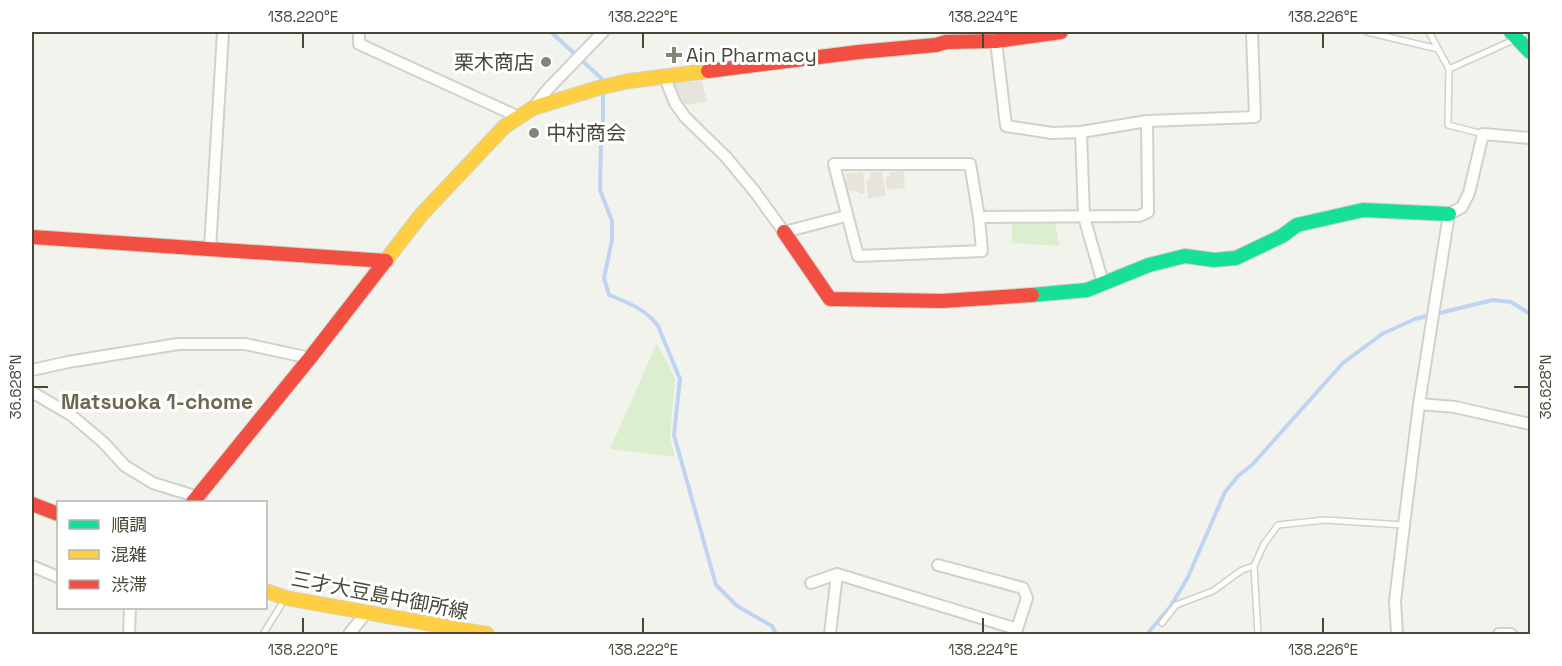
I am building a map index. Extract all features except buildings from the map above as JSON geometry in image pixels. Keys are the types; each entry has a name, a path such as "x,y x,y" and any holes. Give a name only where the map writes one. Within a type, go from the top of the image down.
{"street":[{"path":"210,249 223,32"},
{"path":"359,32 359,44 519,117"},
{"path":"533,108 603,32"},
{"path":"32,392 72,415 103,442 125,466 153,483 196,500 421,215 505,126 533,108 629,81 859,52 936,38 945,42 996,40 1061,32"},
{"path":"996,40 1006,126 1052,133 1081,132 1148,121 1255,117 1252,32"},
{"path":"1518,34 1530,52"},
{"path":"665,78 675,103 740,175 784,232 830,300 942,301 1087,290 1149,265 1185,256 1214,261 1236,258 1282,236 1297,225 1363,210 1449,214 1462,207 1469,193 1483,134 1530,138"},
{"path":"979,217 1139,216 1148,212 1148,121"},
{"path":"1081,132 1084,217 1103,283"},
{"path":"834,164 970,164 979,217 982,251 858,256 834,164"},
{"path":"1397,634 1395,601 1404,525 1419,404 1449,214"},
{"path":"784,232 846,216"},
{"path":"32,237 386,261"},
{"path":"32,370 178,344 245,344 310,358"},
{"path":"1419,404 1455,406 1530,424"},
{"path":"32,504 57,514"},
{"path":"811,583 837,574 1016,632 1027,598 1023,588 938,565"},
{"path":"32,566 57,577"},
{"path":"830,634 837,574"},
{"name":"三才大豆島中御所線","path":"267,591 286,598 486,634"},
{"path":"129,634 130,609"},
{"path":"349,634 366,613"},
{"path":"1500,634 1511,634"}],"lane":[{"path":"1367,32 1438,49"},
{"path":"1429,32 1449,69 1448,125 1483,134"},
{"path":"1449,69 1518,34"},
{"path":"1258,634 1254,566 1264,544 1278,525 1325,520 1404,525"},
{"path":"1162,623 1176,605 1213,591 1242,570 1254,566"},
{"path":"263,634 286,598"}],"shaded area":[{"path":"702,81 707,102 680,105 676,100 675,83"},
{"path":"882,171 886,196 868,199 866,180 870,179 869,173"},
{"path":"904,171 905,188 887,190 886,180 887,176 890,176 889,172"},
{"path":"863,172 865,193 845,192 846,173"}],"green space":[{"path":"1012,222 1055,223 1060,246 1012,243"},
{"path":"657,343 675,378 670,438 675,457 610,449"}],"waterway":[{"path":"551,32 601,78 602,84"},
{"path":"603,91 600,190 612,221 612,240 604,278 609,295 636,307 653,320 658,326 680,379 674,435 716,585 737,606 772,626 776,634"},
{"path":"1147,634 1171,606 1188,577 1225,492 1343,363 1382,334 1415,319 1493,300 1511,302 1530,314"}],"traffic: fast":[{"path":"1511,32 1530,52"},
{"path":"1032,295 1087,290 1149,265 1185,256 1214,260 1236,258 1282,236 1297,225 1363,210 1449,214"}],"traffic: slow":[{"path":"383,264 421,215 505,126 533,108 629,81 708,71"},
{"path":"267,591 286,598 487,634"}],"traffic: jam":[{"path":"708,71 946,42 996,41 1061,32"},
{"path":"784,232 830,299 942,301 1032,295"},
{"path":"32,237 386,261"},
{"path":"194,501 383,264"},
{"path":"32,504 57,514"}],"place":[{"name":"Ain Pharmacy","path":"674,55"},
{"name":"栗木商店","path":"546,62"},
{"name":"中村商会","path":"534,133"}],"district":[{"name":"Matsuoka 1-chome","path":"157,401"}]}
